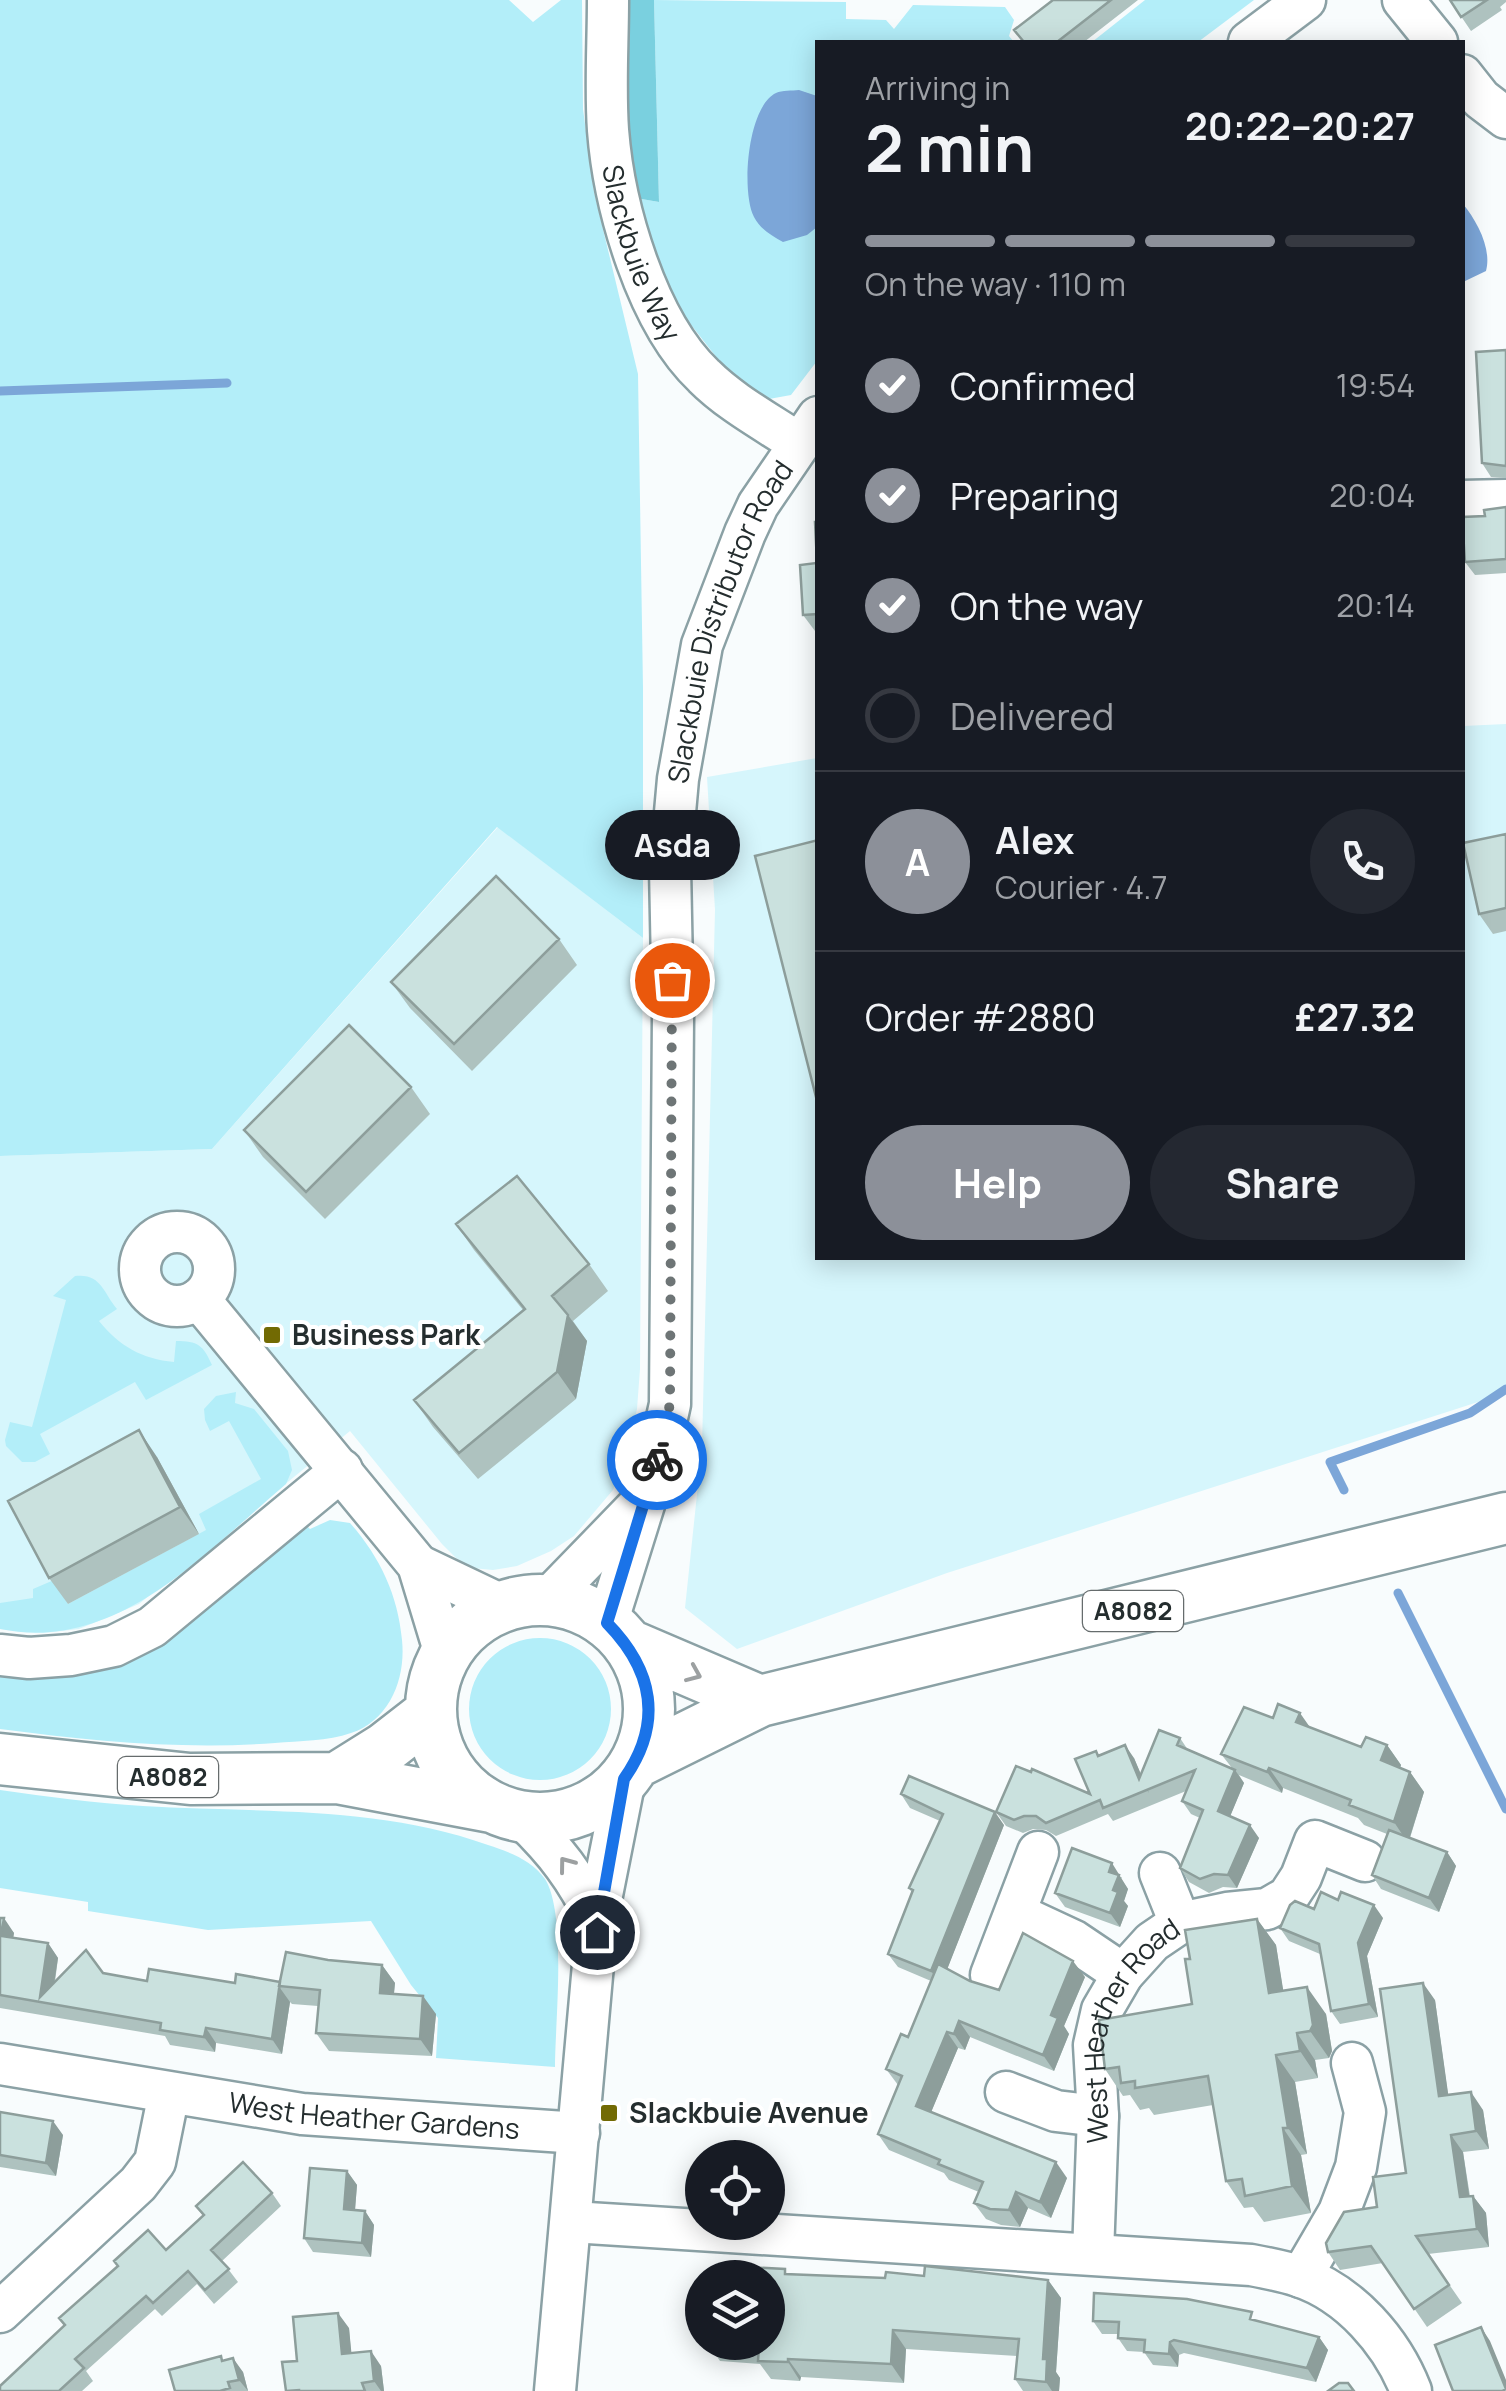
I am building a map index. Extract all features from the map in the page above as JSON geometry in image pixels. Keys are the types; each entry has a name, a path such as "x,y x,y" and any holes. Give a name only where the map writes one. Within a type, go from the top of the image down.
{"main road":[{"name":"A8082","path":"0,1759 190,1779 338,1778 506,1812 560,1817 596,1804 630,1771 760,1701 1506,1518"},
{"path":"506,1812 466,1791 447,1768 435,1742 430,1713 433,1682 444,1654 470,1625 525,1603 579,1607 618,1634 760,1701"},
{"path":"618,1634 643,1673 649,1703 647,1734 630,1771"},
{"path":"338,1778 430,1713"}],"street":[{"name":"Slackbuie Way","path":"608,0 608,132 620,198 636,257 654,302 675,340 704,376 808,430"},
{"path":"1251,40 1305,0"},
{"path":"1403,0 1435,40"},
{"path":"1465,79 1481,99 1506,118"},
{"name":"Slackbuie Distributor Road","path":"618,1634 670,1404 670,868 678,778 702,645 758,504 808,430"},
{"path":"1465,501 1506,500"},
{"path":"199,1299 418,1565 444,1654"},
{"path":"0,1655 71,1655 114,1646 152,1627 342,1470"},
{"name":"Slackbuie Distributor Road","path":"525,1603 646,1497"},
{"path":"418,1565 525,1603"},
{"path":"555,2391 597,1920 630,1771"},
{"path":"506,1812 559,1853 578,1880 597,1920"},
{"name":"West Heather Road","path":"1093,2254 1098,2116 1094,2044 1102,2010 1123,1974 1152,1942 1180,1923 1267,1909 1288,1897 1315,1842 1365,1861"},
{"path":"991,1975 1038,1852"},
{"path":"1160,1873 1180,1923"},
{"path":"1016,1914 1074,1940 1123,1974"},
{"path":"1301,2277 1339,2212 1356,2167 1365,2112 1352,2063"},
{"name":"West Heather Gardens","path":"0,2064 302,2114 579,2133"},
{"path":"0,2312 138,2184 155,2162 170,2092"},
{"path":"1006,2092 1056,2112 1098,2116"},
{"path":"572,2222 1252,2265 1301,2277 1343,2300 1383,2338 1412,2391"}],"shaded area":[{"path":"0,0 509,0 533,22 561,0 582,0 583,109 594,192 638,374 643,938 497,827 212,1149 0,1156"},
{"path":"621,0 654,0 659,202 630,197"},
{"path":"654,0 846,2 846,19 886,20 894,29 913,5 1005,7 1014,20 1009,36 1012,40 815,40 815,364 791,395 769,399 731,376 681,312 630,197 659,202"},
{"path":"1145,0 1254,0 1201,40 1095,40"},
{"path":"799,90 815,95 815,229 783,242 763,229 754,217 748,189 749,151 758,115 766,101 778,92"},
{"path":"1465,207 1482,236 1486,271 1465,281"},
{"path":"1506,724 1506,1393 947,1573 737,1649 685,1608 702,1447 715,910 707,777 815,758 815,1260 1465,1260 1465,726"},
{"path":"498,827 643,938 640,1369 627,1456 613,1490 574,1536 551,1551 517,1566 472,1568 442,1544 350,1431 139,1604 79,1629 43,1633 0,1629 0,1156 212,1149"},
{"path":"75,1276 91,1277 104,1290 117,1309 99,1321 123,1344 152,1358 174,1362 176,1341 190,1342 202,1349 212,1365 146,1400 135,1382 40,1434 50,1454 35,1462 22,1462 6,1446 10,1422 32,1427 66,1300 53,1296"},
{"path":"236,1392 235,1403 254,1409 288,1451 292,1470 286,1484 191,1567 121,1612 83,1626 43,1632 0,1629 0,1603 33,1598 33,1589 54,1580 68,1604 206,1530 199,1514 261,1479 229,1421 210,1431 205,1420 204,1409 216,1396"},
{"path":"330,1520 350,1523 370,1549 386,1577 400,1623 403,1654 398,1683 385,1708 365,1727 323,1739 241,1745 103,1741 0,1729 0,1670 47,1673 303,1522 310,1529"},
{"path":"540,1638 567,1643 591,1658 606,1682 611,1709 606,1736 591,1760 567,1775 540,1780 513,1775 489,1760 474,1736 469,1709 474,1682 489,1658 513,1643"},
{"path":"0,1790 125,1805 361,1817 446,1832 520,1858 545,1879 556,1917 555,2067 436,2058 438,2018 411,1985 371,1921 208,1930 88,1911 88,1902 0,1888"}],"building":[{"path":"1053,0 1111,0 1060,40 1022,40 1014,30"},
{"path":"1450,0 1487,0 1461,17"},
{"path":"1506,350 1506,466 1482,463 1476,352"},
{"path":"1506,507 1506,559 1465,562 1465,517 1485,516 1484,510"},
{"path":"815,563 815,614 803,615 800,565"},
{"path":"1506,834 1506,908 1479,914 1465,843"},
{"path":"815,841 815,1093 755,856"},
{"path":"496,876 559,939 454,1044 391,982"},
{"path":"349,1025 411,1087 306,1192 244,1130"},
{"path":"517,1176 589,1264 552,1296 568,1315 557,1372 459,1453 414,1400 525,1309 456,1224"},
{"path":"139,1430 180,1507 49,1578 8,1501"},
{"path":"1278,1704 1300,1713 1296,1722 1361,1747 1366,1737 1387,1745 1381,1760 1410,1772 1394,1822 1349,1805 1351,1800 1221,1754 1244,1707 1273,1718"},
{"path":"1159,1730 1180,1738 1177,1745 1235,1770 1218,1811 1250,1825 1228,1875 1200,1879 1180,1868 1203,1810 1182,1801 1195,1770 1103,1808 1100,1800 1046,1823 1036,1816 1014,1820 996,1812 1016,1766 1090,1794 1075,1759 1096,1751 1098,1756 1125,1745 1139,1779"},
{"path":"909,1776 995,1812 931,1971 888,1954 913,1890 909,1888 943,1814 901,1794"},
{"path":"1389,1830 1447,1852 1429,1898 1372,1875"},
{"path":"1072,1848 1112,1863 1109,1872 1119,1875 1110,1913 1055,1893"},
{"path":"1321,1892 1338,1900 1341,1892 1374,1905 1358,1943 1369,2004 1331,2011 1319,1944 1280,1928 1290,1905 1295,1901 1314,1909"},
{"path":"0,1918 4,1918 1,1936 48,1943 40,1997 86,1950 103,1973 147,1981 149,1969 235,1983 236,1974 280,1982 272,2039 206,2028 204,2037 160,2030 161,2023 0,1995"},
{"path":"1257,1919 1269,1993 1307,1987 1313,2025 1310,2031 1297,2033 1300,2051 1276,2055 1288,2128 1283,2128 1292,2186 1245,2196 1242,2179 1226,2181 1208,2076 1135,2088 1135,2081 1121,2083 1119,2067 1105,2069 1099,2020 1192,2004 1185,1930"},
{"path":"1023,1933 1073,1961 1051,2015 1058,2018 1043,2055 959,2021 954,2034 947,2032 916,2106 1056,2162 1040,2202 1016,2192 1009,2210 990,2209 974,2203 983,2182 878,2134 902,2076 886,2069 901,2034 908,2037 938,1964 970,1981 999,1990"},
{"path":"286,1952 382,1965 380,1993 423,1996 420,2039 316,2033 320,1990 279,1986"},
{"path":"1423,1983 1439,2096 1471,2092 1476,2131 1451,2135 1460,2197 1473,2196 1477,2229 1416,2236 1449,2285 1414,2309 1371,2246 1328,2252 1326,2243 1344,2212 1377,2207 1373,2177 1406,2173 1380,1989"},
{"path":"0,2112 53,2121 46,2163 0,2155"},
{"path":"243,2162 272,2193 211,2250 229,2269 205,2290 188,2271 153,2303 146,2296 75,2359 84,2368 59,2391 0,2391 0,2386 65,2325 59,2318 118,2266 114,2261 148,2230 166,2250 204,2215 196,2206"},
{"path":"310,2168 347,2171 344,2209 365,2211 362,2243 304,2238"},
{"path":"925,2266 1048,2280 1043,2359 1047,2359 1046,2382 1015,2379 1019,2339 893,2330 891,2364 758,2361 785,2360 785,2274 885,2278 886,2272 924,2276"},
{"path":"1094,2293 1187,2299 1252,2312 1250,2319 1319,2337 1307,2368 1174,2340 1170,2342 1169,2354 1144,2352 1145,2340 1118,2338 1119,2322 1093,2321"},
{"path":"338,2313 342,2354 371,2351 374,2381 362,2383 365,2391 286,2391 282,2362 297,2361 293,2317"},
{"path":"1481,2327 1506,2389 1453,2391 1435,2345"},
{"path":"221,2356 222,2361 233,2358 239,2380 228,2382 230,2388 175,2391 169,2370"},
{"path":"1339,2383 1348,2383 1354,2391 1328,2391"}],"waterway":[{"path":"0,391 227,383"},
{"path":"1344,1490 1330,1462 1470,1413 1506,1389"},
{"path":"1398,1593 1506,1809"}],"way so far":[{"path":"657,1460 670,1404 672,980"}],"place":[{"name":"Asda","path":"672,980"},
{"name":"Business Park","path":"272,1335"},
{"name":"Slackbuie Avenue","path":"609,2113"}],"route":[{"path":"597,1932 624,1779 647,1734 649,1703 643,1673 629,1645 607,1623 657,1460"}]}
